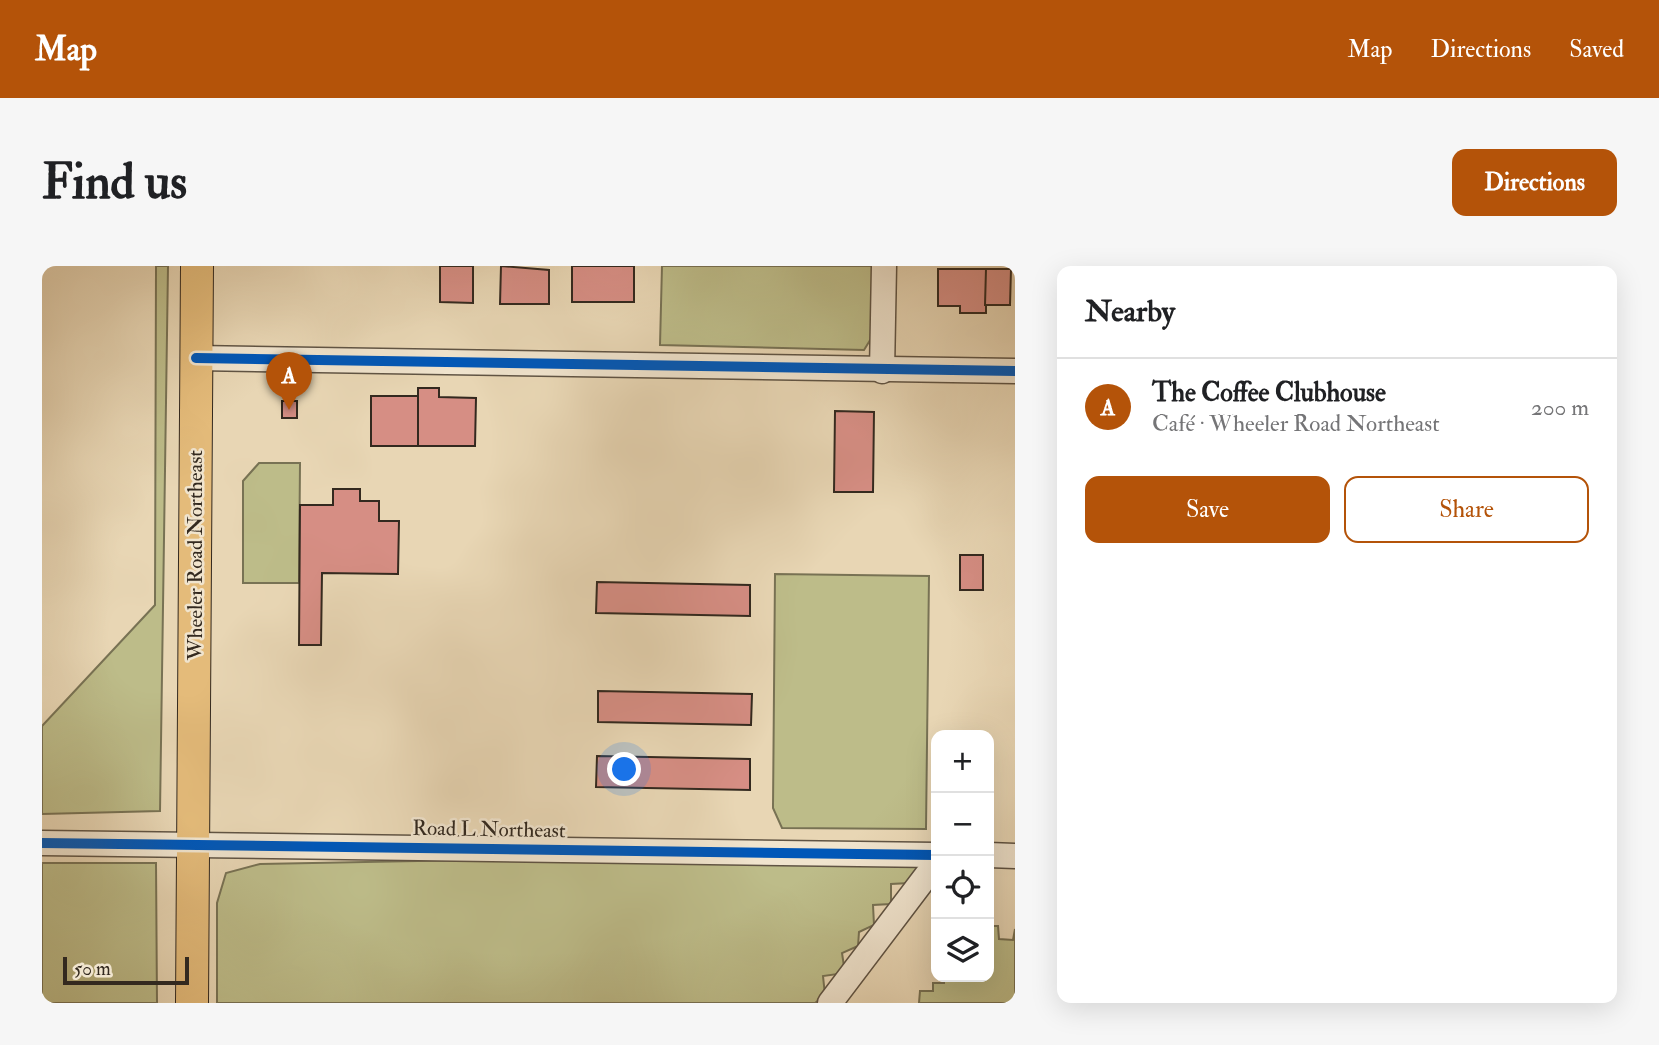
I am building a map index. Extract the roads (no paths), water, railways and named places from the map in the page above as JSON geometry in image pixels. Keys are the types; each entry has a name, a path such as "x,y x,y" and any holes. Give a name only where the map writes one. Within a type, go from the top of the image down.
{"main road":[{"name":"Wheeler Road Northeast","path":"192,1003 197,266"}],"street":[{"path":"882,371 884,266"},
{"path":"196,358 882,371 1015,371"},
{"name":"Road L Northeast","path":"42,843 931,855"},
{"path":"994,855 1015,856"},
{"path":"830,1003 931,870"}],"place":[{"name":"The Coffee Clubhouse","path":"289,410"}]}
